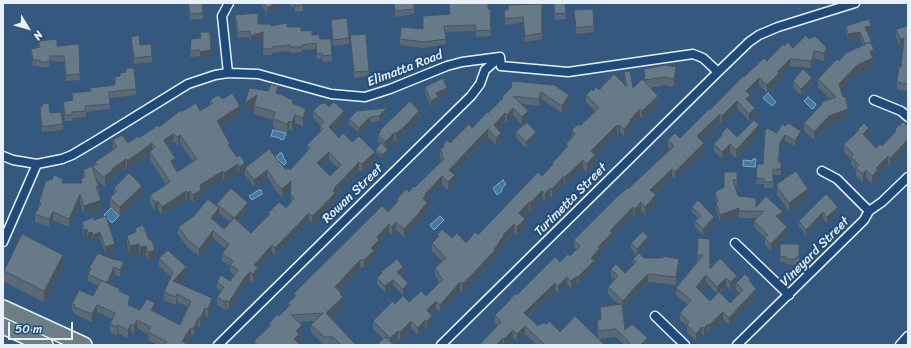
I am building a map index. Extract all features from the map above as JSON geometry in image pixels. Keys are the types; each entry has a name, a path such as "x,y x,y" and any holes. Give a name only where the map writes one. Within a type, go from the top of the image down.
{"highway":[{"path":"3,308 84,345"},
{"path":"3,326 45,345"}],"street":[{"path":"228,73 222,16 229,3"},
{"path":"500,57 501,66 568,72 693,54 703,58 718,72 749,42 759,35 778,27 855,3"},
{"name":"Elimatta Road","path":"3,156 13,160 37,164 62,159 72,155 188,84 215,75 228,73 258,74 331,94 365,97 390,89 441,67 455,63 500,57"},
{"name":"Rowan Street","path":"218,345 471,96 480,84 485,70 500,57"},
{"name":"Turimetta Street","path":"441,345 718,72"},
{"path":"874,100 901,111 908,117"},
{"path":"3,242 37,164"},
{"path":"822,171 837,179 869,211"},
{"name":"Vineyard Street","path":"738,345 864,220 869,211 882,202 908,177"},
{"path":"735,243 789,295"},
{"path":"655,316 685,345"},
{"path":"900,345 908,336"}],"water":[{"path":"768,93 776,102 772,106 763,98"},
{"path":"808,97 816,104 812,109 804,101"},
{"path":"273,130 286,133 284,139 281,140 280,138 271,136"},
{"path":"282,153 286,161 284,165 276,157"},
{"path":"753,159 756,159 755,167 743,166 743,160 753,161"},
{"path":"503,180 506,184 502,188 502,191 497,195 493,188"},
{"path":"261,190 262,194 252,200 249,196"},
{"path":"111,208 119,216 112,223 104,215"},
{"path":"440,216 444,220 434,230 430,225"}],"building":[{"path":"188,3 202,3 203,13 190,14"},
{"path":"264,3 274,3 274,4 267,8"},
{"path":"295,3 303,3 303,5 295,6"},
{"path":"394,3 414,3 414,9 395,11"},
{"path":"449,3 488,3 488,9 490,9 491,30 476,31 475,25 444,26 446,39 424,42 400,39 401,27 423,29 423,16 450,14"},
{"path":"554,3 565,3 566,13 555,14"},
{"path":"542,4 542,33 525,36 523,17 505,19 504,10 508,10 508,5"},
{"path":"593,9 594,26 576,28 574,10"},
{"path":"258,13 258,24 271,24 271,26 287,23 287,27 301,27 301,31 312,30 312,35 319,35 320,39 331,39 332,55 323,56 322,53 317,54 316,43 302,45 302,47 290,47 290,45 272,47 272,49 263,49 263,32 251,36 249,31 238,32 235,15"},
{"path":"347,18 349,38 333,40 331,20"},
{"path":"869,19 871,26 865,27 872,43 871,44 870,42 865,44 860,32 848,34 846,26"},
{"path":"908,26 908,84 897,82 899,67 901,67 904,38 900,39 896,29"},
{"path":"200,32 210,32 211,50 200,52 200,50 190,51 191,39 201,38"},
{"path":"366,34 369,71 354,72 350,35"},
{"path":"139,35 140,45 151,44 152,56 134,58 131,37"},
{"path":"806,35 809,39 814,36 816,37 826,47 824,53 814,51 811,61 790,59 767,85 759,78 746,91 750,95 746,99 755,108 749,114 737,101 722,116 720,114 697,136 704,143 675,172 672,169 650,190 656,195 645,207 641,202 635,209 633,207 610,231 612,233 598,247 600,248 591,258 594,261 578,277 577,276 571,281 567,277 558,286 555,283 524,313 538,326 542,323 547,324 549,321 560,332 575,316 605,345 545,345 525,326 517,334 513,330 496,345 479,345 501,322 495,315 555,257 560,262 568,254 570,256 580,246 574,240 617,197 627,188 628,189 674,146 668,140 675,133 680,138 743,76 744,77 764,58 767,61 783,44 784,46 788,42 793,48"},
{"path":"57,39 57,46 79,44 80,74 66,75 64,56 50,56 50,61 41,63 40,60 33,60 31,49 40,47 38,41"},
{"path":"870,42 874,49 870,51 873,58 857,65 839,84 843,97 845,96 848,109 829,116 814,132 804,123 822,104 822,102 836,97 818,79 837,59 839,61 846,53"},
{"path":"666,65 676,67 674,79 664,77 645,80 644,69"},
{"path":"126,68 134,68 136,89 109,92 110,104 85,106 86,111 72,112 72,115 65,115 63,102 73,100 72,93 91,91 90,88 115,85 115,77 120,76 120,73 126,72"},
{"path":"803,69 812,78 801,89 793,81"},
{"path":"630,71 633,88 642,79 658,96 642,111 640,109 624,129 620,125 618,127 617,125 591,151 595,155 587,164 583,160 565,177 564,176 552,189 550,188 545,194 542,191 530,203 529,202 519,213 525,219 517,227 514,224 503,235 504,236 494,249 495,250 470,277 462,284 460,282 440,305 436,301 427,310 432,316 427,321 425,320 418,328 411,321 400,332 398,331 390,338 373,321 393,301 395,304 403,296 409,302 421,291 426,296 443,279 435,268 446,258 432,243 439,236 437,235 442,229 452,238 457,233 466,243 475,232 478,235 538,172 542,176 568,146 566,144 575,134 572,130 578,124 580,126 599,108 586,95 592,89 593,91 596,87 599,90 614,74 627,87 624,72"},
{"path":"443,78 447,88 436,93 438,97 431,101 425,87"},
{"path":"512,81 553,84 569,95 562,106 541,92 539,99 513,96 528,111 522,117 513,108 507,115 505,113 494,125 501,133 496,138 488,129 449,170 455,175 448,182 442,176 425,194 426,195 423,198 427,203 404,229 396,222 392,227 389,224 377,237 379,240 371,248 374,251 364,260 360,260 335,287 343,297 326,313 356,345 340,345 333,337 324,337 311,325 323,313 291,315 302,325 296,331 299,334 294,339 300,345 257,345 254,341 271,325 269,323 278,314 279,316 290,305 288,303 296,296 294,293 382,206 388,212 399,200 397,199 406,189 409,192 444,159 441,156 443,154 440,150 447,140 450,143 469,124 472,128 503,98 502,97 511,88"},
{"path":"271,84 278,86 276,93 293,100 292,103 306,109 303,118 295,115 292,122 289,121 287,124 273,119 275,112 254,106 257,95 245,103 249,88 268,91"},
{"path":"232,93 240,106 217,121 230,144 228,145 237,157 240,155 245,163 239,167 238,164 224,173 223,171 200,185 201,190 193,195 190,191 187,193 186,191 162,207 158,201 155,203 150,195 170,182 150,152 155,147 152,143 127,161 126,159 112,169 113,170 106,175 105,179 92,166 97,164 95,162 117,147 113,140 122,135 128,143 138,136 139,138 158,125 159,127 181,110 181,112 196,103 200,111 213,103 210,100 218,95 223,99","holes":["173,134 178,137 180,135 197,159 177,172 171,161 175,158 164,140"]},
{"path":"410,101 419,111 404,127 394,133 385,142 378,134 381,131 380,130"},
{"path":"334,102 344,111 329,127 339,138 343,133 352,142 359,136 375,152 362,164 359,162 334,188 335,189 333,191 335,193 318,211 312,216 309,213 275,248 272,245 254,265 258,267 253,274 250,272 245,277 229,302 226,300 225,302 217,297 224,287 217,282 221,275 230,281 238,270 230,265 233,261 222,254 229,244 213,231 199,249 188,240 178,227 194,216 208,199 219,208 211,218 224,229 234,218 251,233 270,214 268,213 279,202 286,208 294,198 290,194 291,181 282,189 274,182 275,181 267,170 254,180 245,168 269,149 286,170 288,168 290,170 310,148 307,145 323,129 320,126 324,122 313,111 320,104 325,103 329,107","holes":["329,152 341,165 330,176 317,163"]},
{"path":"49,103 50,113 61,112 63,124 42,127 40,107 42,107 42,104"},
{"path":"387,108 379,116 370,117 359,128 349,119 357,111"},
{"path":"754,120 759,125 736,150 730,144 722,152 714,144 727,127 737,137"},
{"path":"527,122 536,132 526,142 516,132"},
{"path":"903,122 908,126 908,139 890,159 888,156 876,168 878,170 872,176 866,170 863,174 856,168 859,165 851,157 853,154 844,144 859,130 858,129 864,123 869,128 863,134 876,148 880,144 882,146 896,131 895,129"},
{"path":"788,123 801,131 795,141 785,135 780,143 778,162 781,162 781,169 773,169 773,182 764,182 764,179 756,178 757,164 763,164 765,131 767,128 777,133 782,124 786,126"},
{"path":"381,143 388,150 382,155 376,149"},
{"path":"92,166 99,188 96,186 101,200 84,206 80,194 69,219 53,212 49,219 35,214 41,203 39,202 46,180 52,180 54,175 63,179 62,183 82,183 81,179 85,177 83,170"},
{"path":"796,171 808,189 789,203 777,187 777,184"},
{"path":"724,172 737,172 737,180 733,180 738,196 756,198 756,207 766,196 783,212 776,216 787,227 771,244 765,238 768,235 754,221 764,211 739,211 739,208 720,215 716,203 718,202 715,192 724,187"},
{"path":"129,173 142,186 120,207 110,198 117,191 114,188"},
{"path":"231,188 248,203 234,218 217,204"},
{"path":"826,194 838,207 827,217 823,212 806,230 799,221"},
{"path":"698,200 714,217 703,229 695,221 701,216 692,207"},
{"path":"106,216 115,244 105,247 100,232 93,235 92,232 88,233 87,229 84,230 82,222 94,217 94,220"},
{"path":"143,225 155,250 148,252 146,246 140,247 139,244 130,246 127,236 136,232 135,228"},
{"path":"643,231 648,237 637,249 631,243"},
{"path":"22,234 63,255 44,291 4,271"},
{"path":"698,238 710,239 710,269 720,258 737,276 730,282 726,278 717,287 706,275 696,287 710,301 719,292 730,303 743,290 736,283 745,274 756,289 729,318 723,312 709,325 708,324 704,328 702,327 696,334 687,325 689,322 680,313 691,300 676,288 703,255 697,255"},
{"path":"780,244 799,244 799,257 796,257 796,259 786,259 786,257 780,256"},
{"path":"168,250 186,267 173,281 212,298 208,309 205,308 200,319 198,318 194,328 191,328 182,341 188,345 165,345 167,342 148,332 151,327 137,320 134,326 131,324 128,330 118,325 117,327 110,324 115,313 97,305 92,314 74,307 75,305 72,304 79,290 93,296 101,280 120,289 119,291 130,296 128,305 140,310 147,299 155,303 151,310 180,325 191,301 177,294 176,297 164,292 173,272 159,258"},
{"path":"98,253 124,262 120,270 114,267 107,283 88,274 91,269 89,268"},
{"path":"639,253 644,258 663,258 663,256 679,259 676,277 648,274 623,301 608,287 618,276 611,269 616,264 625,273 636,262 633,259"},
{"path":"397,259 403,267 397,272 408,283 403,289 393,280 385,286 377,278 382,273 381,272"},
{"path":"622,304 625,330 632,324 648,338 640,345 631,345 616,329 598,331 597,320 601,320 600,307"},
{"path":"385,337 394,345 377,345"}]}
